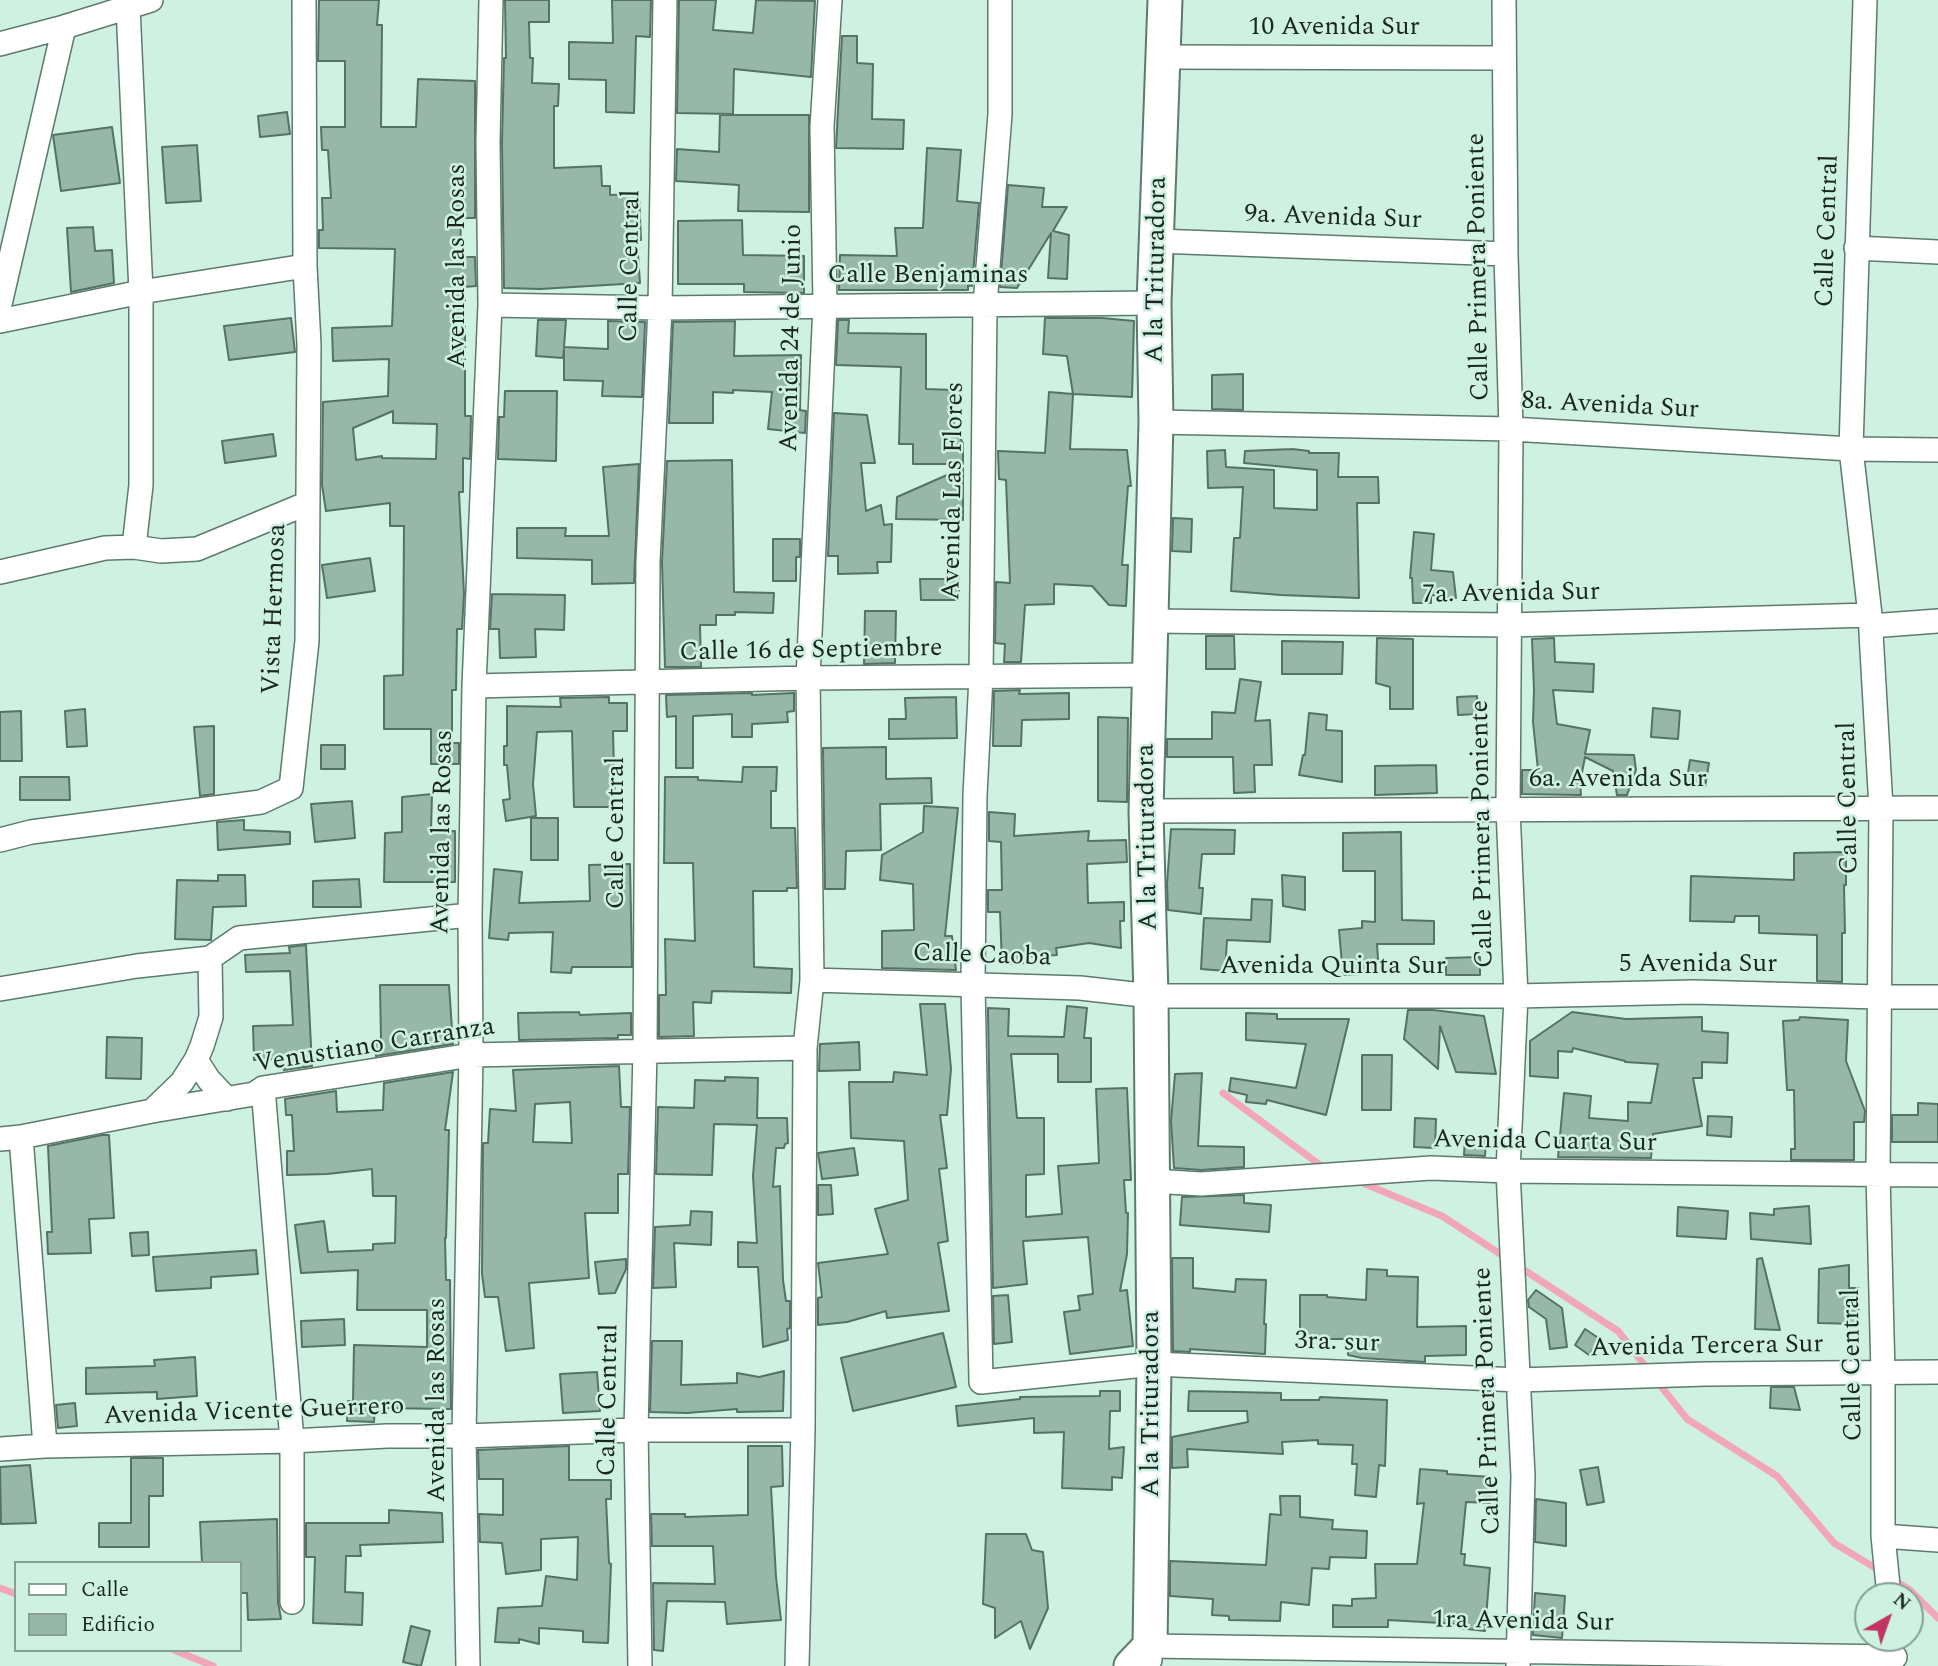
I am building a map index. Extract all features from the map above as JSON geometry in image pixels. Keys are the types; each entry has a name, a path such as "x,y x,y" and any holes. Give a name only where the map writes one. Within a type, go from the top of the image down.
{"street":[{"path":"0,44 151,0"},
{"name":"Vista Hermosa","path":"0,840 30,832 261,802 291,788 307,641 309,345 305,265 304,0"},
{"name":"Avenida las Rosas","path":"468,1666 464,1436 471,1055 470,915 474,686 490,305 488,142 491,0"},
{"name":"Calle Central","path":"640,1666 636,1430 645,1052 649,562 660,308 664,0"},
{"name":"Avenida 24 de Junio","path":"797,1666 803,1430 805,1048 812,981 808,678 825,305 822,127 830,0"},
{"name":"Avenida Las Flores","path":"981,1382 973,984 975,795 981,677 985,305 1000,114 1000,0"},
{"name":"A la Trituradora","path":"1144,1659 1154,1364 1151,996 1146,811 1156,422 1154,303 1165,0"},
{"name":"Calle Primera Poniente","path":"1504,0 1506,254 1511,429 1507,809 1516,996 1508,1171 1523,1476 1518,1659"},
{"name":"Calle Central","path":"1866,0 1851,449 1871,620 1881,808 1878,1174 1883,1374 1883,1536 1888,1582"},
{"path":"128,7 141,292 141,485 134,547"},
{"path":"0,304 64,27"},
{"name":"10 Avenida Sur","path":"1164,57 1503,58"},
{"name":"9a. Avenida Sur","path":"1157,241 1506,254"},
{"path":"1856,248 1938,252"},
{"path":"0,321 141,292 305,265"},
{"name":"Calle Benjaminas","path":"490,305 660,308 1154,303"},
{"name":"8a. Avenida Sur","path":"1156,422 1511,429 1851,449 1938,450"},
{"path":"0,572 105,548 134,547 162,551 197,549 308,503"},
{"name":"7a. Avenida Sur","path":"1152,621 1509,625 1938,621"},
{"name":"Calle 16 de Septiembre","path":"474,686 647,684 808,678 1149,675"},
{"name":"6a. Avenida Sur","path":"1146,811 1938,808"},
{"path":"0,989 137,966 210,958 239,938 470,915"},
{"path":"152,1111 182,1082 197,1060 211,1017 210,958"},
{"name":"Calle Caoba","path":"812,981 1080,988 1151,996"},
{"name":"5 Avenida Sur","path":"1516,996 1694,992 1879,998"},
{"name":"Avenida Quinta Sur","path":"1151,996 1516,996"},
{"path":"1879,998 1938,997"},
{"name":"Venustiano Carranza","path":"11,1138 254,1094 263,1088 471,1055 805,1048"},
{"path":"197,1060 209,1080 227,1099"},
{"path":"263,1088 292,1441 292,1602"},
{"path":"11,1138 45,1446"},
{"name":"Avenida Cuarta Sur","path":"1153,1181 1201,1184 1432,1168 1938,1175"},
{"name":"3ra. sur","path":"981,1382 1154,1364 1519,1380"},
{"name":"Avenida Tercera Sur","path":"1519,1380 1706,1374 1938,1372"},
{"name":"Avenida Vicente Guerrero","path":"0,1449 636,1430 803,1430"},
{"path":"1883,1536 1938,1540"},
{"name":"1ra Avenida Sur","path":"1144,1659 1518,1659 1895,1654"}],"building":[{"path":"319,0 379,0 377,25 382,25 381,127 416,127 418,79 475,81 475,218 461,218 460,257 475,257 476,286 465,287 465,416 471,416 470,459 463,458 463,492 459,492 464,594 462,629 457,629 456,690 452,690 452,743 459,743 459,764 431,764 431,729 384,729 384,676 403,675 404,526 390,526 390,503 326,511 322,485 323,402 388,396 389,359 333,361 332,328 392,326 395,249 319,248 319,230 323,230 322,198 331,198 328,150 322,150 321,127 345,127 345,61 318,61","holes":["393,411 393,423 437,424 436,459 382,456 356,460 353,428"]},
{"path":"505,0 549,0 549,22 529,22 530,58 533,58 532,83 559,84 558,106 554,106 554,168 601,166 602,186 610,186 610,195 639,194 641,240 637,240 640,283 540,289 504,288 502,142 506,58"},
{"path":"612,0 651,0 650,37 636,36 634,113 606,112 606,80 569,79 569,42 613,43"},
{"path":"679,0 716,0 713,30 753,33 756,0 815,1 811,77 734,69 733,114 677,113"},
{"path":"842,36 857,36 857,63 873,64 872,119 904,120 903,149 836,148"},
{"path":"287,112 290,134 260,137 258,116"},
{"path":"720,115 809,115 809,212 738,211 739,185 676,181 677,149 719,152"},
{"path":"112,127 120,183 61,191 53,135"},
{"path":"197,145 201,201 166,203 162,147"},
{"path":"927,148 961,150 957,201 979,203 972,286 968,285 968,290 839,290 840,255 897,256 895,228 923,228"},
{"path":"1008,185 1044,188 1042,207 1067,207 1053,231 1069,235 1067,279 1048,278 1051,233 1017,288 1000,287"},
{"path":"742,220 743,255 804,256 804,293 744,292 744,284 678,284 678,221"},
{"path":"93,227 95,251 112,250 114,283 71,292 67,228"},
{"path":"291,318 295,352 229,360 224,326"},
{"path":"1045,318 1134,321 1132,397 1073,394 1067,356 1043,354"},
{"path":"538,320 566,320 564,347 608,349 608,321 645,322 642,397 602,396 603,381 564,380 564,349 563,358 536,356"},
{"path":"838,320 849,320 848,333 926,334 926,389 954,390 953,421 963,444 963,464 913,464 913,444 899,444 901,367 836,365"},
{"path":"735,321 734,356 801,355 800,410 806,411 805,433 768,429 772,392 713,392 713,423 669,423 673,322"},
{"path":"1243,374 1243,410 1212,409 1212,375"},
{"path":"505,391 557,391 556,461 498,459 499,417 504,417"},
{"path":"1049,392 1073,394 1070,449 1127,450 1131,486 1128,486 1122,565 1128,565 1126,606 1109,605 1092,586 1054,584 1054,604 1025,605 1021,662 1004,662 1005,644 995,643 996,582 1010,583 1006,480 999,479 998,451 1045,453"},
{"path":"834,413 867,415 875,463 861,463 866,511 881,505 884,525 892,524 891,562 877,562 878,573 838,574 838,556 828,556"},
{"path":"273,434 276,456 225,463 222,441"},
{"path":"1292,449 1309,453 1339,453 1338,477 1378,477 1379,503 1357,503 1359,598 1231,591 1234,538 1240,538 1243,487 1208,488 1207,451 1225,450 1226,467 1274,470 1274,508 1317,510 1317,470 1244,463 1245,451"},
{"path":"732,460 734,592 774,593 773,613 735,612 735,615 716,615 716,625 700,625 701,667 665,667 662,562 667,461"},
{"path":"639,464 634,583 592,584 592,560 517,558 517,528 566,528 565,536 609,536 603,467"},
{"path":"963,468 963,520 896,519 897,497"},
{"path":"1173,518 1192,519 1191,552 1172,551"},
{"path":"1414,532 1434,534 1431,570 1453,572 1456,598 1431,595 1431,603 1413,603 1410,578"},
{"path":"773,539 800,539 800,557 796,557 796,581 773,581"},
{"path":"370,558 375,591 327,598 322,565"},
{"path":"920,579 959,579 959,600 921,600"},
{"path":"492,594 565,595 564,630 535,629 536,657 500,658 499,629 490,629"},
{"path":"865,611 896,611 895,663 864,664"},
{"path":"1206,636 1234,636 1235,669 1206,669"},
{"path":"1377,638 1413,639 1413,709 1390,709 1390,687 1376,683"},
{"path":"1554,638 1555,662 1594,664 1593,692 1553,690 1557,724 1590,730 1585,754 1634,755 1636,770 1627,795 1617,795 1613,771 1585,757 1580,783 1581,795 1522,794 1522,770 1538,770 1533,722 1532,639"},
{"path":"1282,641 1343,642 1342,674 1282,674"},
{"path":"1240,679 1261,682 1255,721 1270,720 1272,765 1254,765 1255,792 1234,793 1233,757 1167,757 1167,739 1212,739 1212,712 1235,713"},
{"path":"1020,690 1019,694 1069,693 1069,719 1022,720 1021,746 993,746 994,691"},
{"path":"794,693 794,711 787,712 788,722 752,724 752,737 732,737 732,714 693,716 693,768 676,768 676,716 667,717 666,695"},
{"path":"1477,696 1478,714 1458,715 1457,697"},
{"path":"609,697 609,703 627,703 627,731 613,731 615,807 574,807 572,731 537,732 533,784 536,816 506,821 503,800 510,799 507,765 504,765 507,706 561,707 560,698"},
{"path":"956,697 957,738 889,739 889,719 906,719 905,698"},
{"path":"1653,708 1680,711 1678,739 1651,737"},
{"path":"85,709 87,746 67,747 65,711"},
{"path":"21,711 22,761 0,761 0,712"},
{"path":"1309,713 1327,715 1326,730 1342,731 1342,782 1299,775 1305,755"},
{"path":"1098,717 1128,718 1127,802 1098,801"},
{"path":"214,726 214,794 200,796 194,727"},
{"path":"321,745 345,745 345,769 321,769"},
{"path":"886,747 886,779 931,778 932,803 880,804 881,850 846,851 845,889 825,889 823,748"},
{"path":"1690,760 1709,763 1705,787 1686,785"},
{"path":"1436,765 1437,793 1375,795 1375,766"},
{"path":"743,767 777,767 776,791 771,791 771,828 795,828 797,888 787,888 787,891 753,891 754,967 792,969 791,993 712,991 711,1003 693,1002 694,1036 659,1037 659,995 666,995 665,939 695,941 693,863 664,863 665,777 698,777 698,780 742,782"},
{"path":"20,777 69,777 70,800 20,800"},
{"path":"432,794 431,832 455,831 455,882 384,882 385,833 402,832 402,797"},
{"path":"352,801 355,838 315,842 311,804"},
{"path":"924,806 958,808 945,936 952,936 956,970 882,968 882,931 914,930 913,884 880,880 882,855 923,832"},
{"path":"989,812 1015,814 1014,836 1089,831 1088,841 1126,840 1127,862 1087,864 1088,903 1124,902 1124,921 1120,921 1121,948 1089,943 1056,948 1057,955 1026,957 1026,963 1002,964 1000,912 988,912 988,890 1002,890 1001,842 989,841"},
{"path":"531,818 558,818 558,860 531,860"},
{"path":"244,820 244,830 290,832 290,844 218,850 217,822"},
{"path":"1171,829 1235,830 1234,854 1202,854 1199,888 1203,888 1201,914 1168,910"},
{"path":"1401,832 1402,920 1434,921 1434,944 1377,944 1379,973 1343,975 1339,930 1362,928 1362,921 1375,922 1375,871 1343,871 1343,833"},
{"path":"1846,852 1842,982 1817,981 1817,935 1759,933 1759,916 1735,916 1734,922 1690,921 1691,876 1794,880 1794,853"},
{"path":"630,864 632,967 572,967 571,973 551,972 553,932 509,933 508,940 489,938 494,869 522,872 519,903 590,901 589,865"},
{"path":"218,875 245,875 246,906 213,907 211,940 175,939 177,880 218,881"},
{"path":"1282,875 1305,877 1305,910 1283,906"},
{"path":"359,879 361,907 313,907 313,881"},
{"path":"1252,899 1272,900 1270,942 1227,940 1225,971 1201,969 1204,918 1251,920"},
{"path":"306,945 312,1066 284,1070 283,1059 254,1060 253,1026 293,1025 290,971 246,972 245,955 290,953 289,947"},
{"path":"1480,957 1480,975 1446,975 1446,958"},
{"path":"380,985 449,985 453,1044 376,1056 375,1041 381,1040"},
{"path":"920,1004 945,1004 951,1069 947,1115 940,1115 947,1168 939,1169 948,1241 938,1243 949,1311 887,1318 886,1311 847,1322 818,1325 818,1298 822,1297 818,1263 888,1254 875,1209 908,1200 904,1141 851,1138 849,1082 893,1082 894,1072 927,1075"},
{"path":"1067,1006 1087,1008 1084,1038 1091,1038 1091,1082 1058,1082 1058,1054 1011,1054 1017,1118 1044,1118 1044,1174 1026,1175 1026,1217 1062,1214 1058,1166 1099,1163 1096,1089 1127,1088 1131,1180 1124,1180 1128,1213 1127,1254 1120,1291 1127,1290 1133,1346 1070,1354 1064,1312 1080,1310 1078,1296 1093,1294 1088,1237 1023,1241 1027,1284 993,1288 988,1013 988,1008 1009,1009 1008,1036 1064,1037"},
{"path":"1408,1010 1484,1016 1496,1074 1456,1072 1440,1026 1438,1069 1404,1039"},
{"path":"579,1012 580,1015 631,1013 631,1035 618,1035 618,1038 519,1040 518,1013"},
{"path":"1572,1012 1626,1019 1702,1017 1702,1031 1728,1033 1727,1063 1702,1062 1702,1078 1693,1078 1702,1126 1653,1134 1651,1158 1558,1157 1564,1093 1591,1096 1589,1118 1628,1121 1628,1102 1651,1103 1658,1064 1625,1062 1573,1048 1572,1052 1558,1051 1558,1078 1530,1076 1530,1041"},
{"path":"1246,1013 1277,1014 1277,1019 1349,1019 1326,1115 1267,1100 1266,1104 1246,1102 1247,1095 1229,1091 1231,1078 1296,1088 1306,1044 1246,1040"},
{"path":"1800,1017 1848,1020 1846,1061 1865,1111 1864,1122 1854,1122 1854,1160 1791,1160 1791,1149 1795,1149 1794,1090 1787,1090 1783,1021 1799,1020"},
{"path":"107,1037 142,1038 141,1079 106,1078"},
{"path":"859,1042 860,1070 819,1071 820,1044"},
{"path":"1362,1055 1392,1055 1391,1110 1362,1110"},
{"path":"619,1066 621,1107 630,1107 628,1174 618,1174 618,1213 585,1213 589,1278 529,1283 534,1348 506,1351 498,1297 485,1297 482,1274 483,1143 488,1143 490,1109 516,1111 513,1070","holes":["570,1102 572,1143 533,1142 535,1104"]},
{"path":"453,1072 445,1130 449,1130 445,1238 446,1280 450,1280 451,1409 375,1408 374,1422 347,1421 348,1401 353,1401 354,1345 427,1347 427,1310 357,1310 358,1270 301,1273 295,1225 324,1221 328,1252 373,1250 373,1244 395,1243 396,1196 373,1196 372,1169 287,1175 287,1151 294,1151 292,1115 286,1115 285,1099 336,1091 337,1112 383,1110 384,1083"},
{"path":"1202,1073 1198,1146 1244,1147 1244,1167 1201,1170 1174,1168 1171,1121 1175,1074"},
{"path":"725,1077 758,1078 757,1118 787,1118 788,1143 784,1148 776,1148 773,1187 780,1186 783,1280 786,1301 790,1301 790,1328 787,1329 788,1340 763,1347 758,1267 738,1267 738,1242 757,1243 753,1176 757,1125 714,1124 712,1175 656,1174 658,1107 694,1108 695,1080 725,1081"},
{"path":"1918,1103 1938,1104 1938,1142 1892,1142 1892,1115 1918,1115"},
{"path":"1708,1116 1732,1117 1731,1137 1707,1135"},
{"path":"1415,1118 1436,1119 1435,1148 1414,1147"},
{"path":"109,1135 114,1218 89,1219 91,1253 48,1254 47,1232 52,1232 48,1146"},
{"path":"1465,1139 1486,1141 1485,1156 1464,1155"},
{"path":"854,1148 858,1175 822,1179 818,1153"},
{"path":"818,1185 831,1185 833,1214 818,1215"},
{"path":"1244,1195 1244,1203 1271,1205 1269,1232 1180,1225 1182,1197"},
{"path":"1809,1206 1811,1244 1751,1239 1750,1213 1774,1215 1774,1209"},
{"path":"1678,1207 1728,1211 1726,1239 1677,1236"},
{"path":"691,1211 712,1212 711,1245 674,1243 676,1287 653,1288 655,1227 690,1225"},
{"path":"148,1232 149,1255 132,1256 130,1233"},
{"path":"256,1250 258,1274 211,1277 211,1288 156,1291 153,1257"},
{"path":"1172,1258 1193,1258 1193,1288 1235,1292 1236,1279 1266,1280 1265,1354 1190,1349 1190,1352 1173,1351"},
{"path":"1762,1258 1780,1330 1755,1329 1757,1259"},
{"path":"626,1259 626,1269 615,1293 599,1294 595,1262"},
{"path":"1849,1265 1849,1288 1859,1288 1858,1324 1818,1323 1819,1269"},
{"path":"1367,1269 1387,1270 1387,1276 1418,1277 1417,1327 1466,1326 1466,1355 1425,1356 1425,1362 1362,1358 1348,1355 1349,1339 1300,1339 1300,1295 1366,1300"},
{"path":"1536,1290 1562,1308 1567,1347 1550,1349 1546,1319 1529,1307 1528,1300"},
{"path":"1008,1295 1012,1342 994,1344 993,1296"},
{"path":"344,1319 345,1345 302,1347 301,1321"},
{"path":"1585,1329 1600,1339 1589,1355 1575,1345"},
{"path":"943,1333 956,1387 853,1411 841,1358"},
{"path":"652,1341 682,1341 681,1385 737,1383 737,1373 759,1377 784,1371 783,1411 737,1412 737,1409 687,1413 650,1412"},
{"path":"195,1357 197,1396 157,1399 157,1392 86,1394 86,1368 155,1366 154,1360"},
{"path":"597,1372 600,1411 563,1413 560,1374"},
{"path":"1771,1387 1794,1387 1800,1410 1770,1408"},
{"path":"1100,1391 1120,1391 1120,1411 1110,1411 1109,1449 1124,1447 1122,1478 1112,1477 1112,1490 1062,1488 1064,1432 1034,1433 1034,1418 958,1426 956,1406 1020,1397 1100,1396"},
{"path":"1189,1391 1281,1393 1281,1400 1319,1400 1320,1397 1387,1400 1385,1466 1379,1465 1376,1497 1355,1495 1357,1464 1352,1464 1353,1445 1318,1444 1318,1440 1282,1442 1283,1454 1187,1449 1188,1467 1172,1468 1172,1437 1248,1422 1247,1411 1188,1411"},
{"path":"75,1403 77,1426 58,1428 56,1405"},
{"path":"569,1446 569,1480 611,1480 611,1499 606,1499 611,1564 608,1643 583,1642 583,1631 539,1628 539,1644 519,1639 519,1643 495,1642 498,1608 542,1606 546,1576 577,1580 578,1537 541,1539 541,1570 506,1574 502,1543 480,1542 479,1514 503,1515 503,1479 479,1479 478,1450"},
{"path":"748,1446 782,1446 783,1486 771,1487 781,1620 727,1624 725,1602 667,1601 663,1651 654,1650 653,1583 715,1584 713,1546 652,1546 651,1514 685,1514 685,1517 748,1515"},
{"path":"131,1458 163,1458 163,1496 149,1496 149,1547 99,1547 99,1523 131,1523"},
{"path":"30,1465 36,1523 1,1524 0,1467"},
{"path":"1598,1467 1604,1502 1587,1505 1580,1470"},
{"path":"1420,1469 1491,1477 1490,1503 1466,1502 1461,1554 1465,1554 1464,1565 1490,1568 1485,1631 1458,1628 1458,1624 1388,1620 1388,1627 1333,1627 1333,1605 1352,1606 1352,1599 1376,1598 1375,1564 1417,1564 1424,1503 1417,1504"},
{"path":"1280,1496 1300,1496 1300,1517 1333,1520 1332,1529 1367,1531 1366,1558 1330,1557 1329,1569 1312,1568 1309,1605 1281,1602 1280,1621 1229,1620 1229,1616 1212,1615 1213,1599 1170,1596 1170,1561 1266,1565 1270,1514 1281,1515"},
{"path":"1536,1499 1566,1503 1566,1546 1535,1542"},
{"path":"389,1510 442,1513 443,1542 360,1545 361,1556 346,1556 345,1592 363,1593 362,1625 313,1623 315,1557 306,1557 306,1523 389,1523"},
{"path":"277,1519 278,1602 281,1619 248,1620 247,1593 242,1593 242,1561 202,1561 200,1522"},
{"path":"986,1534 1026,1534 1032,1550 1043,1552 1048,1608 1030,1649 1021,1621 995,1638 995,1608 983,1604"},
{"path":"1535,1593 1565,1596 1562,1638 1533,1635"},
{"path":"411,1626 430,1631 421,1666 403,1662"}],"waterway":[{"path":"1223,1093 1320,1165 1328,1168"},
{"path":"1358,1181 1442,1216 1508,1259"},
{"path":"1518,1266 1618,1331 1649,1371"},
{"path":"1656,1380 1687,1419 1777,1476 1834,1543 1882,1572"},
{"path":"1892,1579 1910,1590 1938,1618"},
{"path":"0,1588 14,1593"},
{"path":"179,1652 213,1666"}]}
